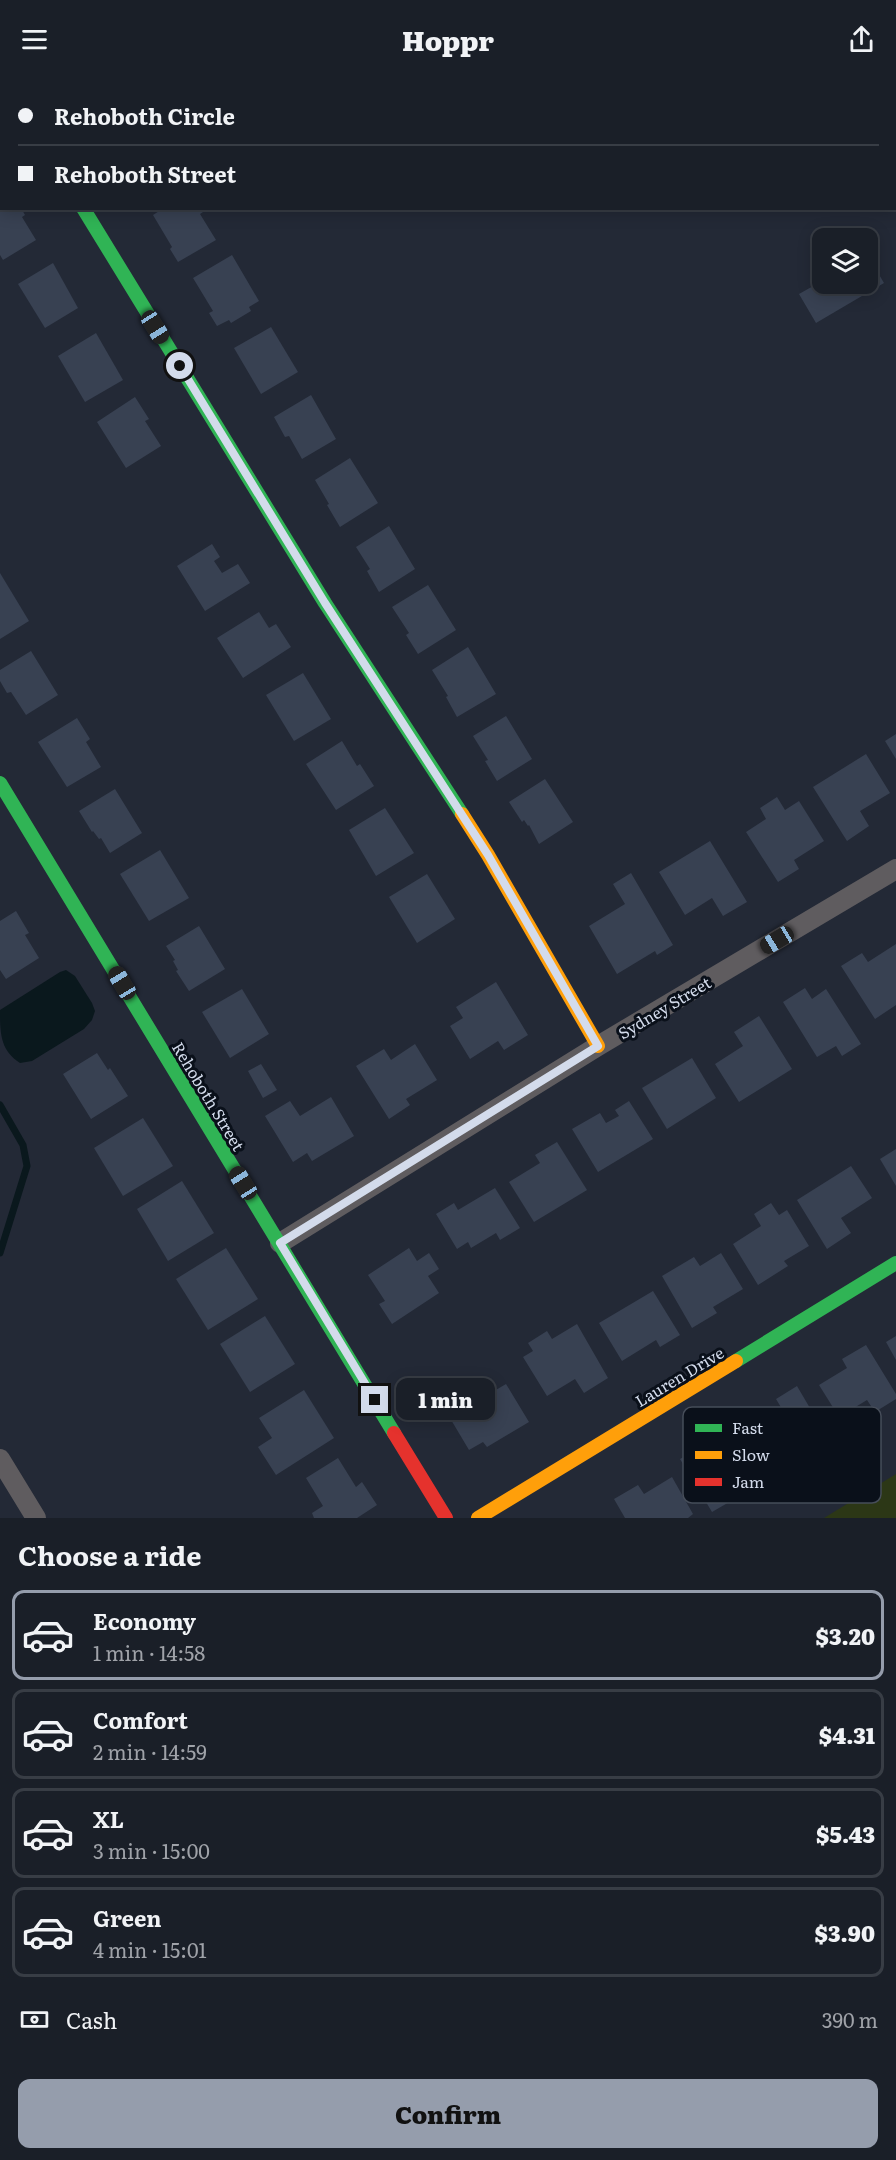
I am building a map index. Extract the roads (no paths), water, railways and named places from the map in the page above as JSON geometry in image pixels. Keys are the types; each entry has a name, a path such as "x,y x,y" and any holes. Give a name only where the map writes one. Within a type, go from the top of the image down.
{"street":[{"path":"84,210 325,603 488,855 598,1046"},
{"name":"Rehoboth Street","path":"0,783 446,1518"},
{"name":"Sydney Street","path":"280,1243 598,1046 896,869"},
{"name":"Lauren Drive","path":"478,1518 896,1263"},
{"path":"0,1459 36,1518"}],"waterway":[{"path":"0,1105 23,1145 27,1166 0,1253"}]}
